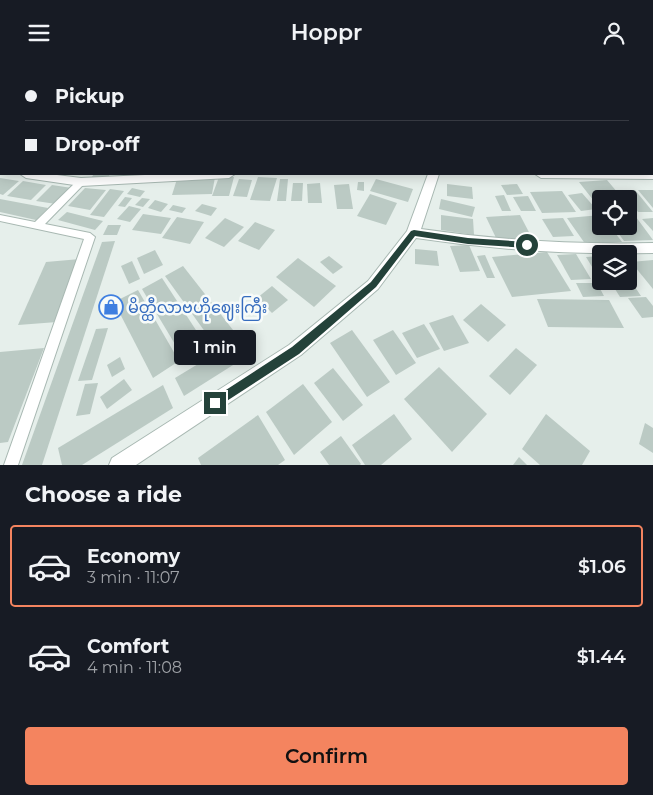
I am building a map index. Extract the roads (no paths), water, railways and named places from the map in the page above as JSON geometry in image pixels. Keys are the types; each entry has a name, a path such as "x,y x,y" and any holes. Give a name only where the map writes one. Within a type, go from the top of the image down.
{"street":[{"path":"41,175 85,178 193,175"},
{"path":"119,465 295,350 374,285 414,233 432,175"},
{"path":"37,226 85,178"},
{"path":"0,218 90,237 11,465"},
{"path":"414,233 468,241 547,246 653,247"}],"place":[{"name":"မိတ္ထီလာဗဟိုဈေးကြီး","path":"111,307"}]}
